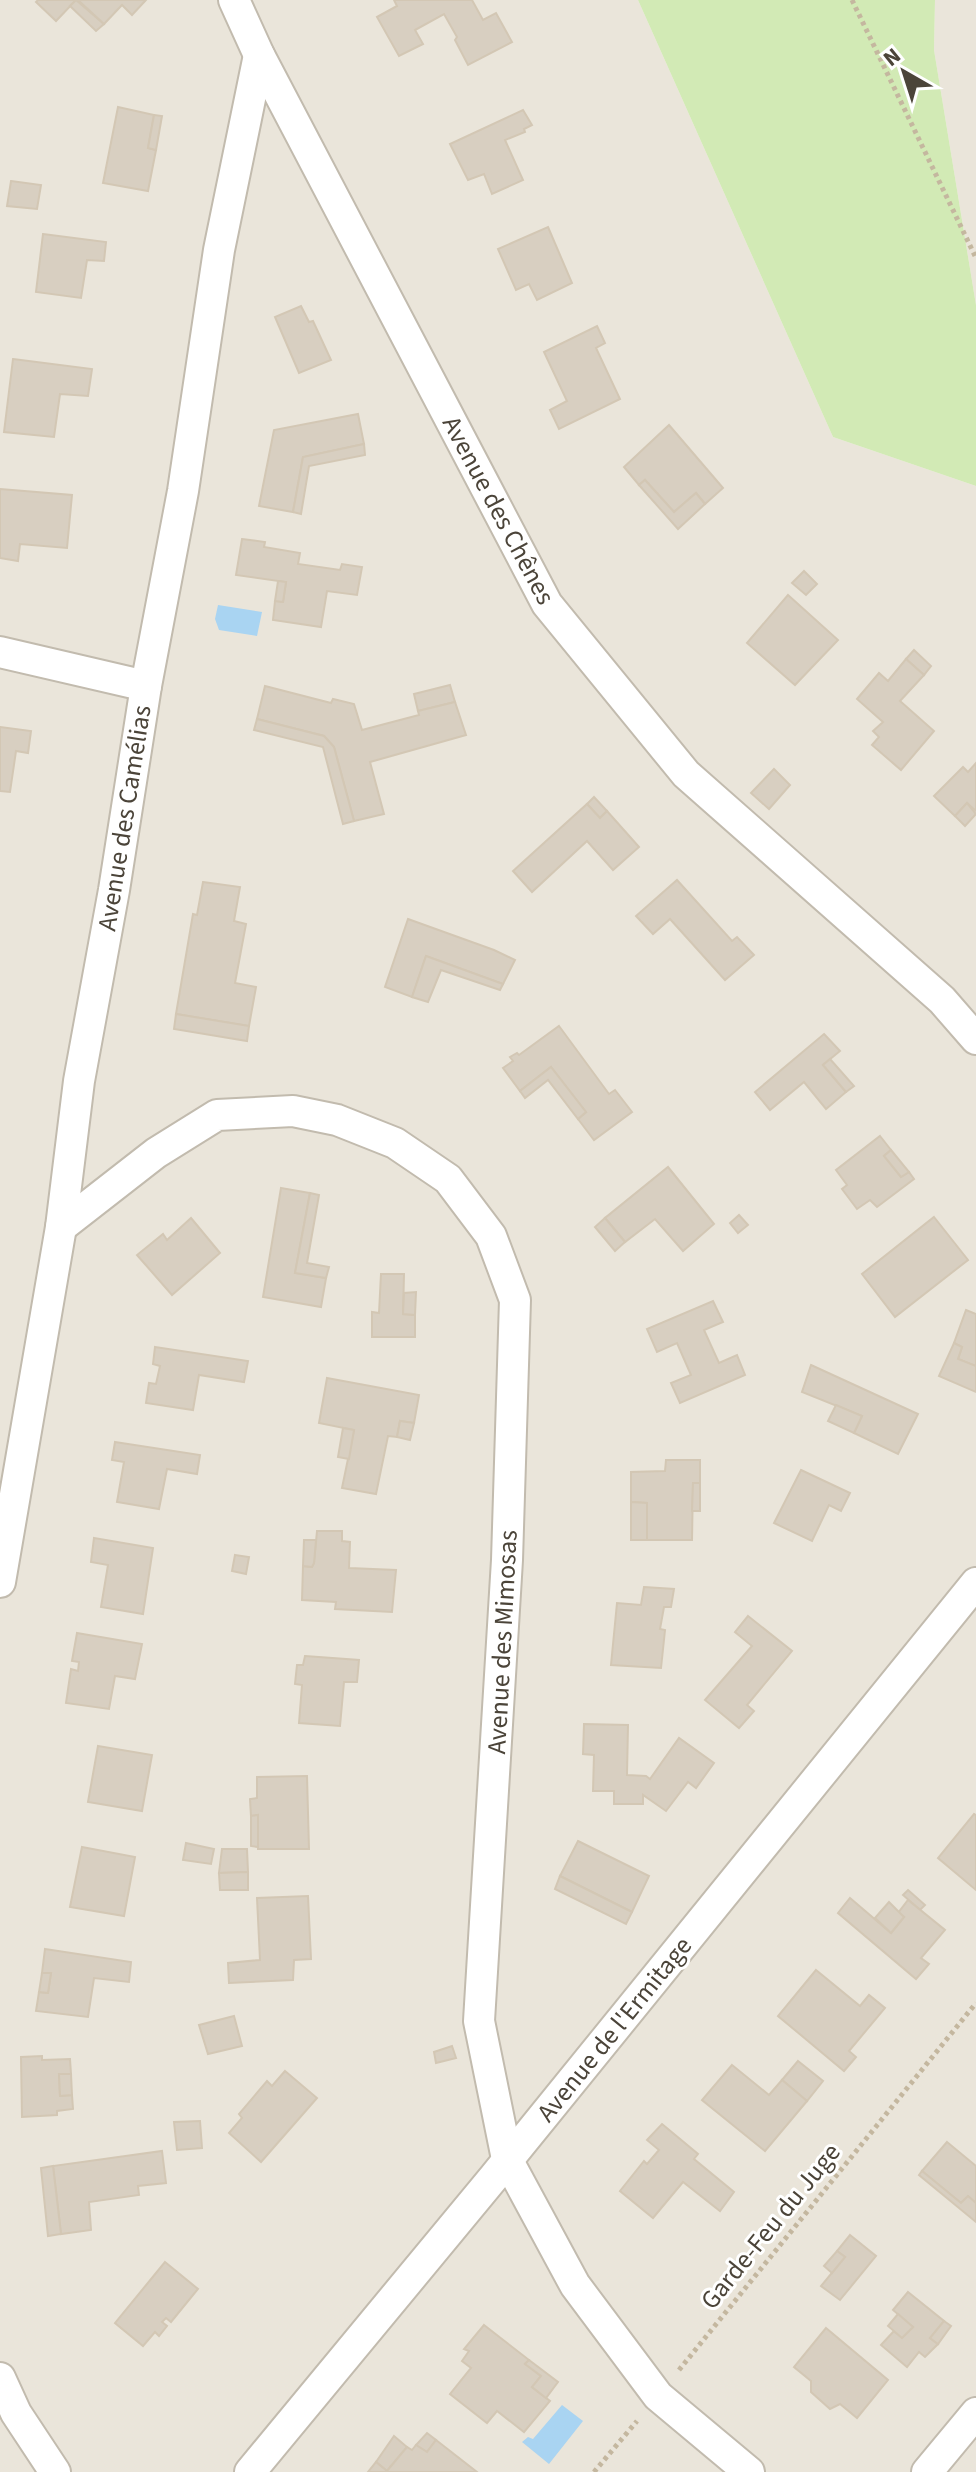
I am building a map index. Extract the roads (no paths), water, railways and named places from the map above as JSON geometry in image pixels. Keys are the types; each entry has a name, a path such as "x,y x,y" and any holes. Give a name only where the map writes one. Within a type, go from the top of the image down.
{"street":[{"name":"Avenue des Chênes","path":"234,0 259,55 547,604 686,774 942,1000 976,1039"},
{"name":"Avenue des Camélias","path":"0,1582 61,1227 79,1081 114,890 146,686 183,491 219,250 259,55"},
{"path":"0,652 146,686"},
{"name":"Avenue des Mimosas","path":"61,1227 156,1153 217,1115 293,1111 337,1120 395,1143 448,1179 491,1236 515,1300 507,1560 479,2021 507,2159 575,2285 658,2396 749,2472"},
{"name":"Avenue de l'Ermitage","path":"250,2472 976,1583"},
{"path":"0,2378 16,2413 55,2472"},
{"path":"927,2472 976,2413"}],"water":[{"path":"218,605 262,612 257,636 219,630 215,619"},
{"path":"562,2405 583,2421 549,2464 522,2442 528,2437 533,2439"}]}
